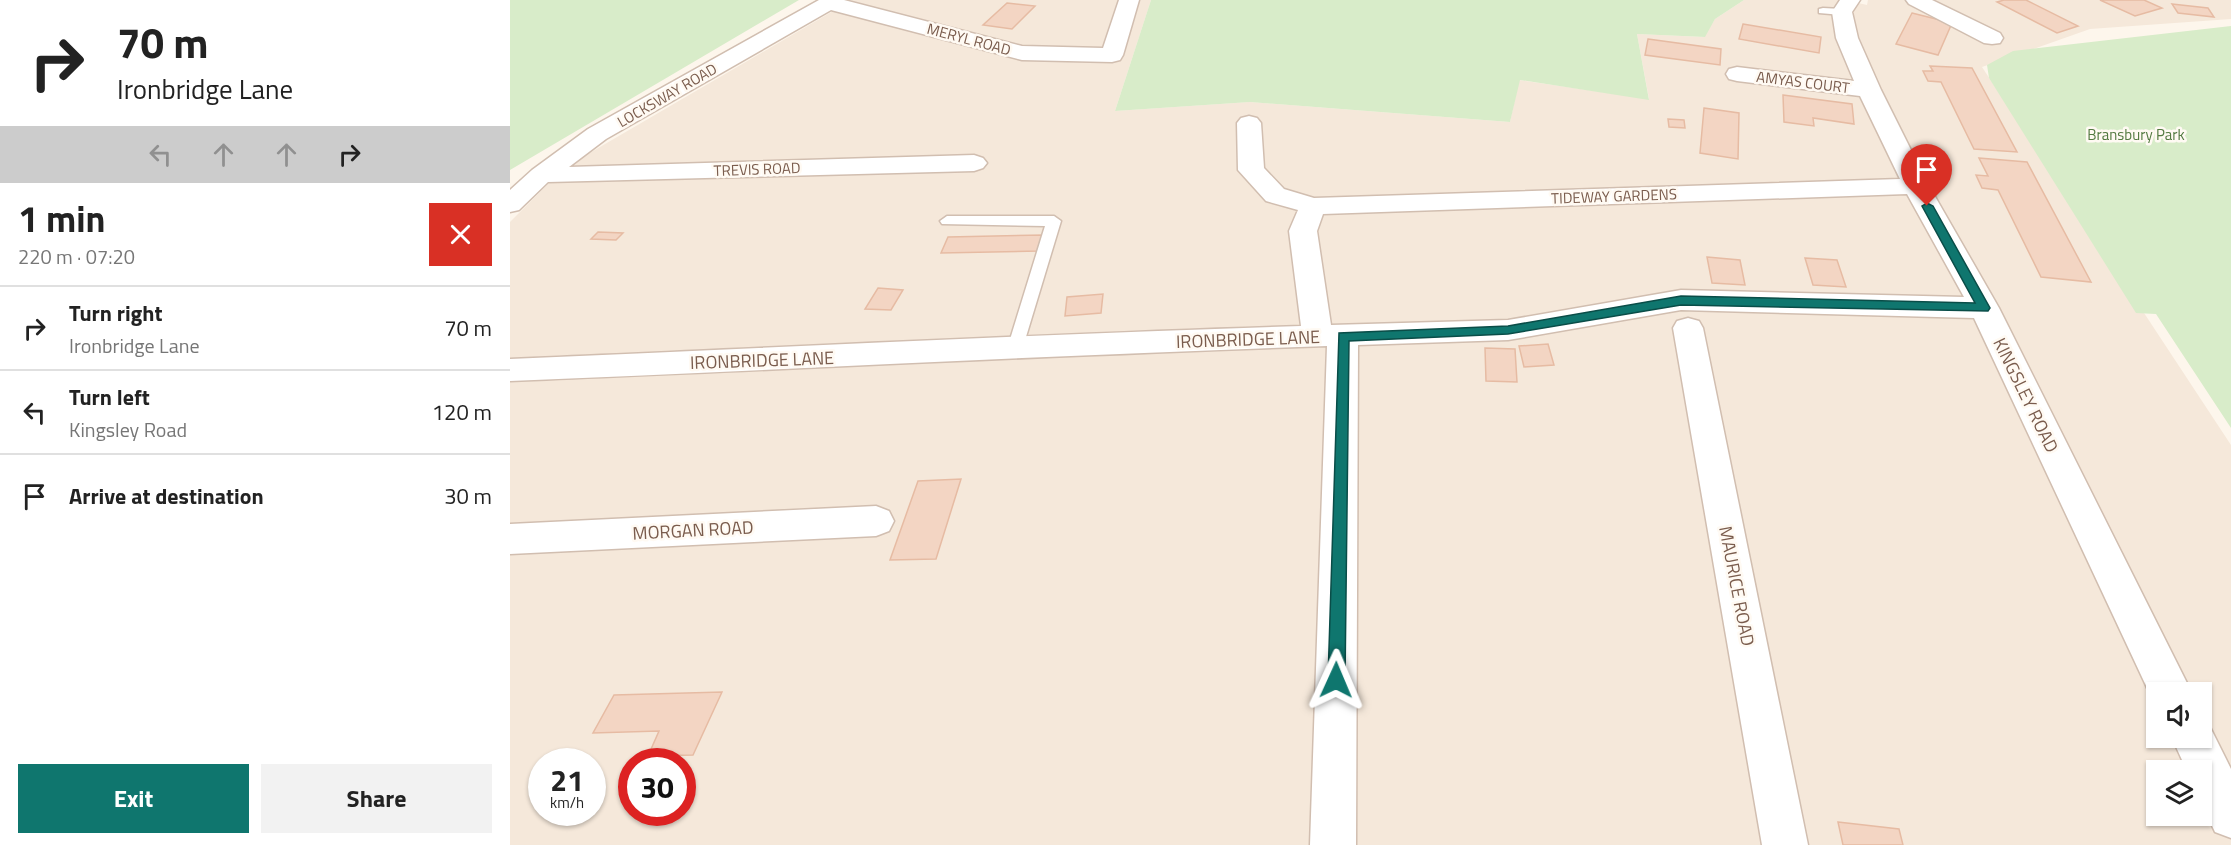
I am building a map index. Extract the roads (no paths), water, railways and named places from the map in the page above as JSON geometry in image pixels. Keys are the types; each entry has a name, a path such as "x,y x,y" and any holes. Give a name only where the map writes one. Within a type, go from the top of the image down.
{"street":[{"name":"MERYL ROAD","path":"832,1 1022,53 1112,55 1129,0"},
{"path":"1916,0 1992,38"},
{"name":"LOCKSWAY ROAD","path":"510,204 541,175 597,135 832,1"},
{"name":"KINGSLEY ROAD","path":"1838,8 1846,38 1869,90 1916,186 1984,308 2166,682"},
{"name":"AMYAS COURT","path":"1737,74 1869,90"},
{"name":"TIDEWAY GARDENS","path":"1249,123 1251,171 1275,195 1312,207 1916,186"},
{"name":"TREVIS ROAD","path":"541,175 974,163"},
{"path":"1312,207 1303,231 1330,337 1333,845"},
{"name":"IRONBRIDGE LANE","path":"510,370 877,355 1016,346 1508,330 1681,300 1984,308"},
{"name":"MAURICE ROAD","path":"1688,328 1785,845"},
{"name":"MORGAN ROAD","path":"510,539 876,521"},
{"path":"2198,748 2231,816"}],"lane":[{"path":"946,221 1054,221 1016,346"}],"park label":[{"name":"Bransbury Park","path":"2136,134"}]}
